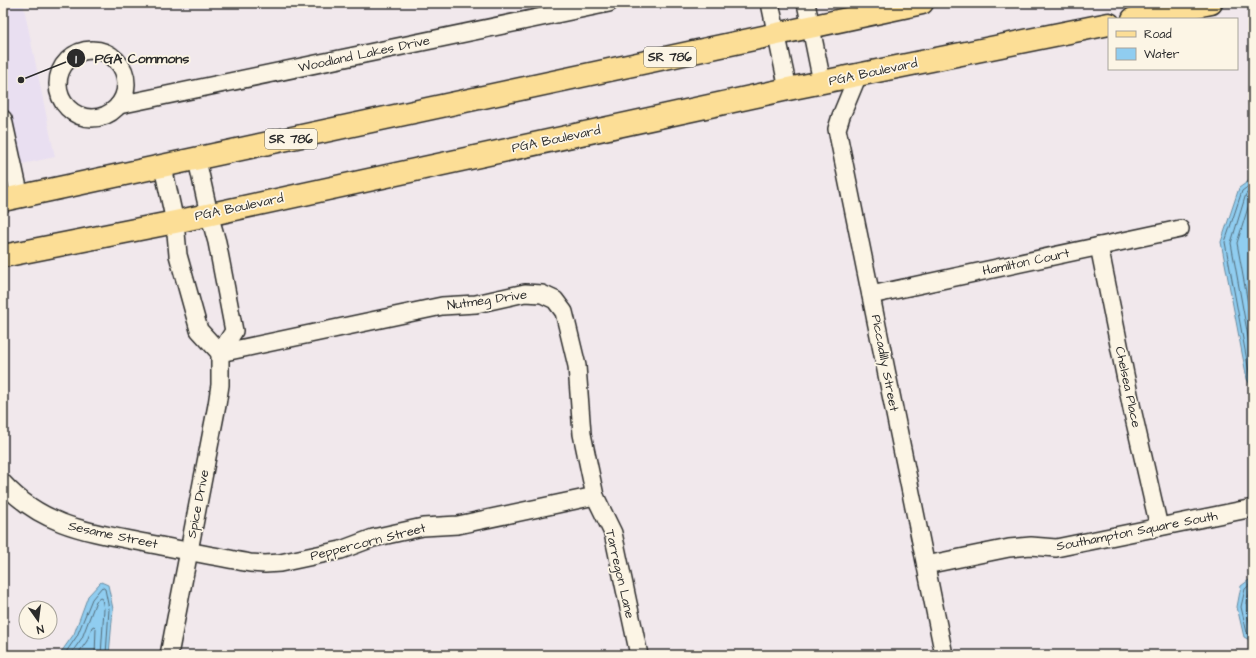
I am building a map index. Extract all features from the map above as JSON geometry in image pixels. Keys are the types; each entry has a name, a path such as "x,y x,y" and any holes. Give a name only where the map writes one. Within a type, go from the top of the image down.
{"main road":[{"name":"SR 786","path":"11,199 922,3"},
{"path":"1138,18 1211,3"},
{"name":"PGA Boulevard","path":"3,256 175,222 822,82 1108,24"}],"street":[{"name":"Woodland Lakes Drive","path":"119,105 125,93 126,80 122,67 112,57 101,51 87,50 75,54 64,63 58,75 57,89 62,101 70,111 82,117 96,118 109,114 119,105 609,3"},
{"path":"770,3 788,90"},
{"path":"806,3 822,82"},
{"name":"Piccadilly Street","path":"858,75 837,129 944,655"},
{"path":"3,119 11,199"},
{"path":"163,167 175,222 178,255 199,330 220,353 234,331 218,242 209,214 197,160"},
{"name":"Hamilton Court","path":"871,295 1180,229"},
{"name":"Chelsea Place","path":"1099,246 1132,409 1159,527"},
{"name":"Nutmeg Drive","path":"220,353 442,306 476,304 525,293 542,294 555,300 564,312 577,366 582,434 595,496"},
{"name":"Spice Drive","path":"169,655 217,405 220,384 220,353"},
{"name":"Sesame Street","path":"3,483 32,508 64,525 188,551"},
{"name":"Peppercorn Street","path":"188,551 250,563 265,564 280,562 341,550 373,538 394,533 423,527 458,525 595,496"},
{"name":"Tarregon Lane","path":"595,496 613,533 638,655"},
{"name":"Southampton Square South","path":"926,565 1009,548 1031,546 1056,548 1253,508"}],"shaded area":[{"path":"3,3 23,3 55,157 3,168"}],"water":[{"path":"1253,178 1253,390 1247,379 1221,242 1239,188"},
{"path":"1253,577 1253,642 1244,637 1237,607 1241,586"},
{"path":"101,582 108,585 113,609 109,655 59,655 74,634 88,596"}],"place":[{"name":"PGA Commons","path":"21,80"}]}
